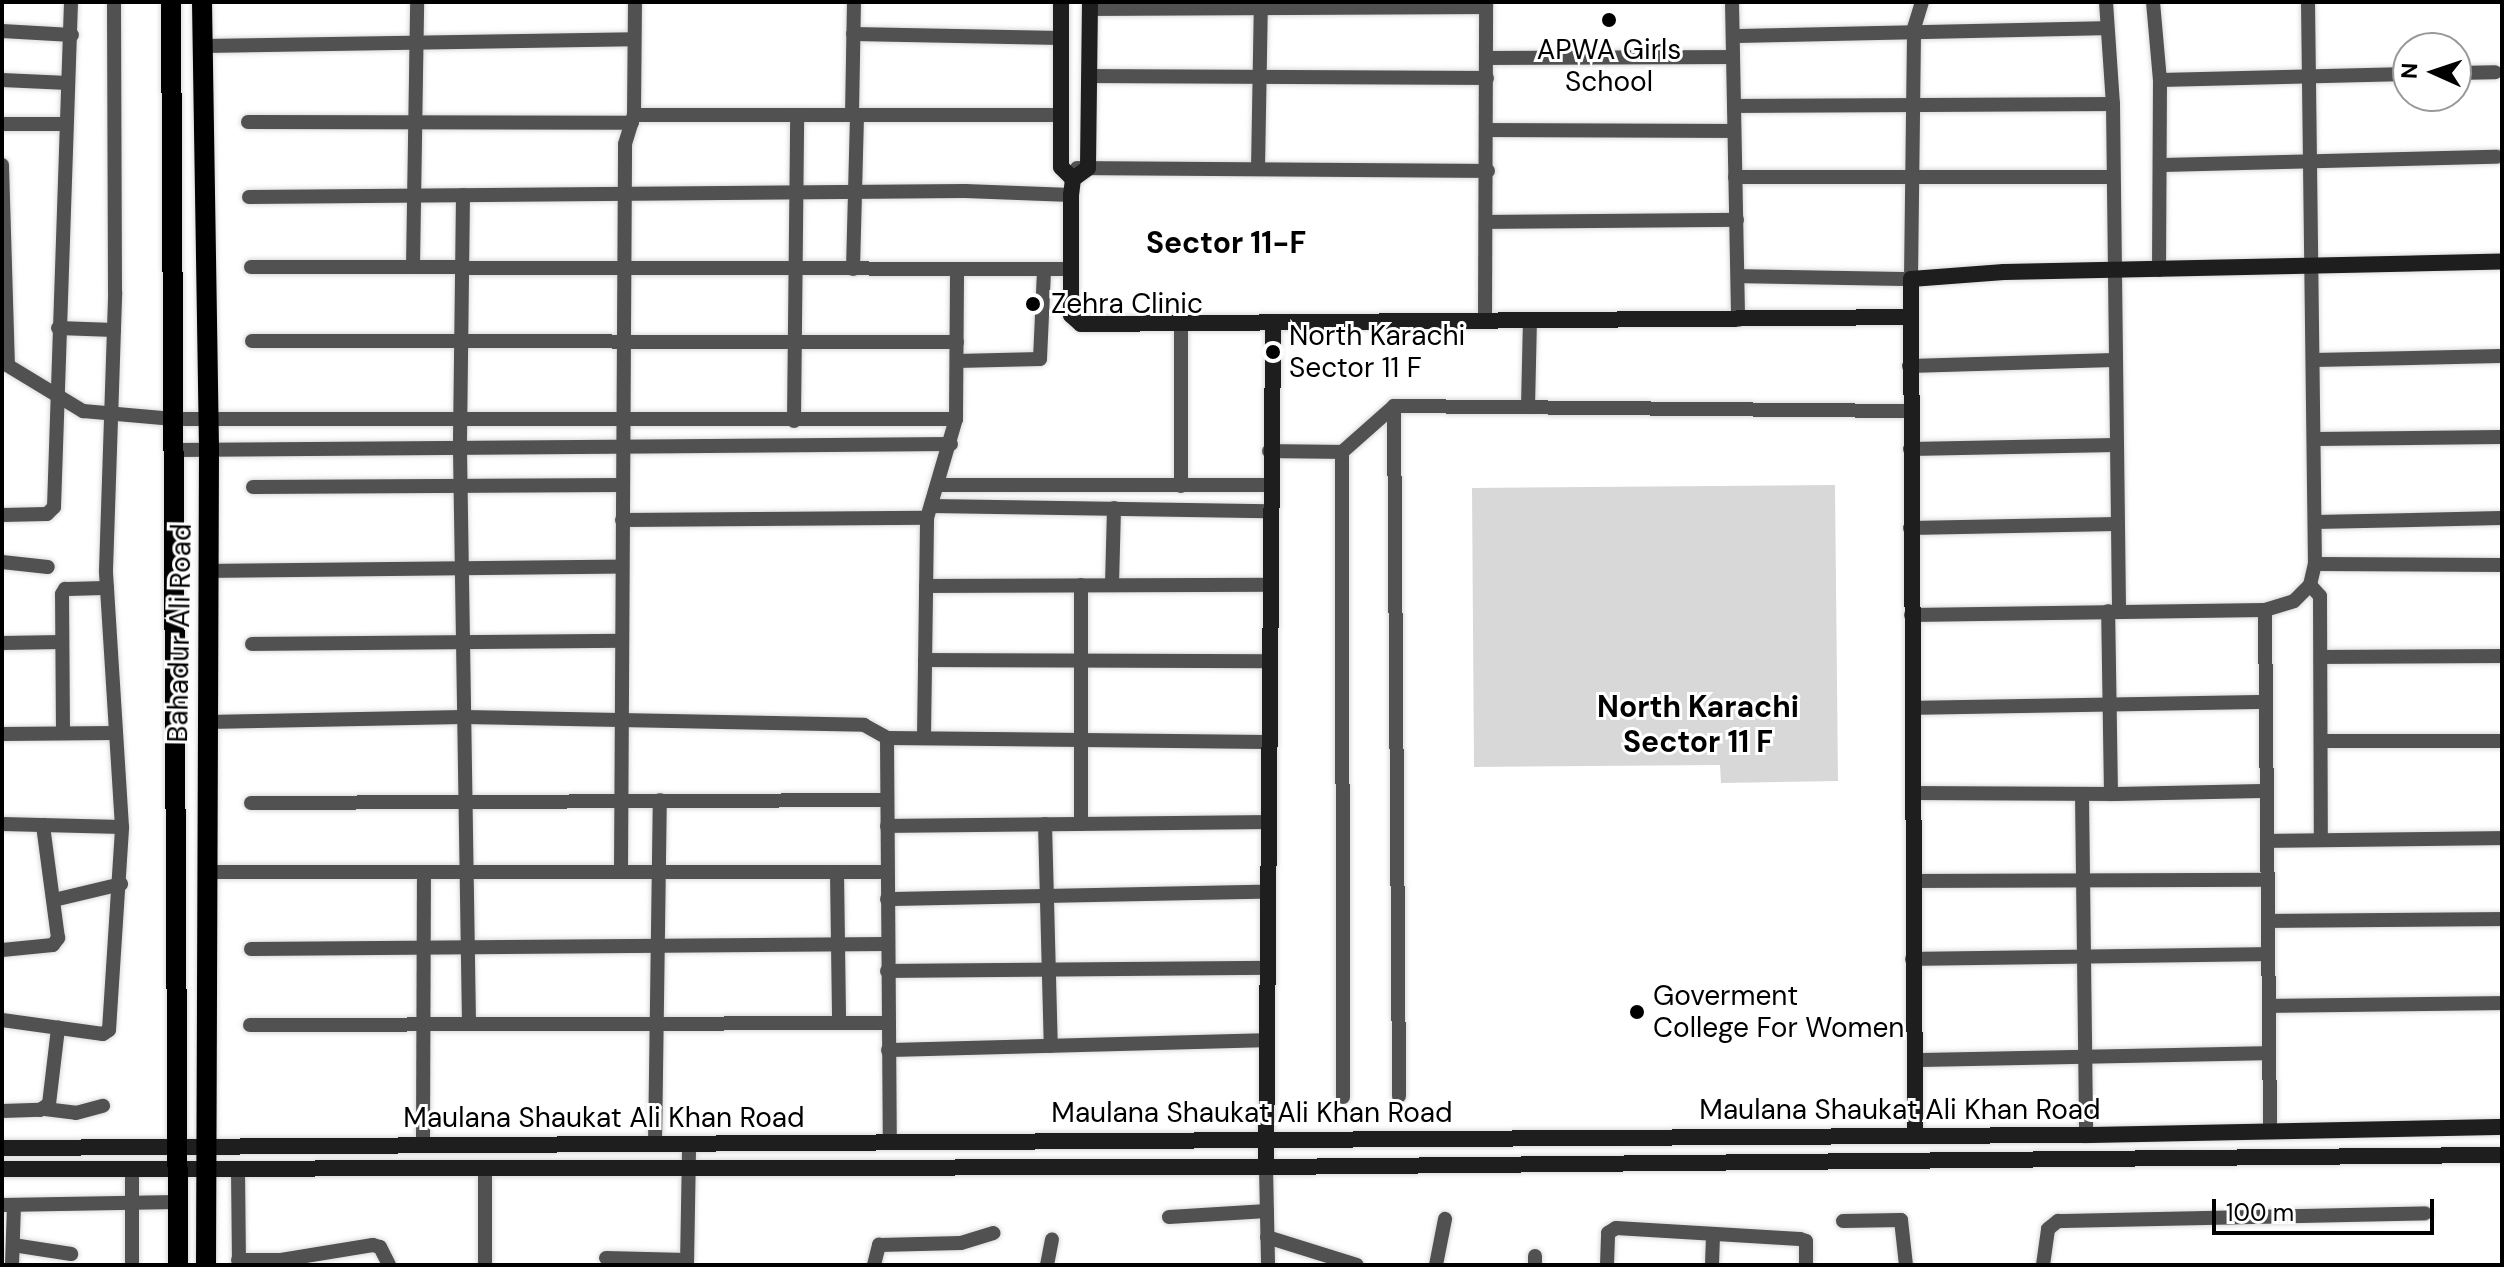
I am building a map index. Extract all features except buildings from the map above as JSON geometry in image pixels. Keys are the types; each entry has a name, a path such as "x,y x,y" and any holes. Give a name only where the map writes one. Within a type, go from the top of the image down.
{"main road":[{"name":"Bahadur Ali Road","path":"171,2 178,1265"},
{"name":"Bahadur Ali Road","path":"202,2 209,419 206,1265"},
{"path":"1061,2 1060,115 1068,181 1074,321 1530,322 1909,317"},
{"path":"1068,181 1088,168 1090,5"},
{"path":"1915,1136 1909,411 1911,279 2113,270 2502,262"},
{"path":"1266,1167 1265,822 1268,485 1273,323"},
{"name":"Maulana Shaukat Ali Khan Road","path":"2,1148 423,1143 689,1146 1266,1137 2086,1135 2502,1127"},
{"name":"Maulana Shaukat Ali Khan Road","path":"2,1169 1266,1167 2502,1155"}],"street":[{"path":"2,515 47,514 54,507 64,124 72,35 71,2"},
{"path":"2,1020 103,1034 109,1030 121,884 122,827 107,588 114,330 114,2"},
{"path":"413,267 417,2"},
{"path":"621,871 618,721 625,144 633,119 635,2"},
{"path":"853,269 854,2"},
{"path":"1732,2 1738,320"},
{"path":"1738,276 1911,279 1914,28 1922,2"},
{"path":"2106,2 2113,104 2117,524 2110,704 2111,794"},
{"path":"2153,2 2160,80 2159,270"},
{"path":"1911,615 2265,610 2294,601 2310,585 2315,564 2315,522 2308,2"},
{"path":"1090,5 1486,4 1488,171 1485,321"},
{"path":"1258,169 1261,5"},
{"path":"1733,36 1914,28 2106,28"},
{"path":"2,31 72,35"},
{"path":"853,34 1061,38"},
{"path":"203,46 634,39"},
{"path":"1487,58 1733,57"},
{"path":"2472,73 2495,72"},
{"path":"2160,80 2392,74"},
{"path":"1090,76 1487,78"},
{"path":"2,80 68,83"},
{"path":"1734,106 2113,104"},
{"path":"248,122 415,123 797,115 1060,115"},
{"path":"794,421 797,115"},
{"path":"2,124 64,124"},
{"path":"1488,130 1734,131"},
{"path":"2160,165 2497,157"},
{"path":"2,165 5,362 83,411 174,419 956,419"},
{"path":"1088,168 1488,171"},
{"path":"1735,177 2113,177"},
{"path":"249,197 855,192 1068,181"},
{"path":"463,195 460,450 464,871 469,1024"},
{"path":"1486,222 1737,220"},
{"path":"251,267 1070,269"},
{"path":"924,737 929,512 956,419 957,270"},
{"path":"957,361 1040,359 1044,270"},
{"path":"1528,407 1530,322"},
{"path":"1181,323 1181,486"},
{"path":"58,328 114,330"},
{"path":"252,341 957,342"},
{"path":"2313,360 2500,356"},
{"path":"1909,366 2114,360"},
{"path":"1394,406 1399,1096"},
{"path":"1269,451 1342,452 1394,406 1909,411"},
{"path":"2314,439 2500,437"},
{"path":"175,450 623,450 951,444"},
{"path":"1910,449 2116,445"},
{"path":"1342,452 1343,1097"},
{"path":"253,487 622,485"},
{"path":"938,485 1268,485"},
{"path":"622,520 1114,508 1268,511"},
{"path":"1112,585 1114,508"},
{"path":"2315,522 2501,518"},
{"path":"1910,528 2117,524"},
{"path":"2,562 48,567"},
{"path":"2315,564 2502,565"},
{"path":"209,571 620,567"},
{"path":"1081,585 1081,824"},
{"path":"926,586 1268,585"},
{"path":"2310,585 2320,596 2321,840"},
{"path":"63,733 63,591 107,588"},
{"path":"2265,610 2270,1132"},
{"path":"252,644 619,641"},
{"path":"2,643 62,642"},
{"path":"2321,657 2501,656"},
{"path":"925,660 1267,661"},
{"path":"1912,708 2266,702"},
{"path":"207,722 463,717 864,725 887,738 1266,742"},
{"path":"2,734 116,733"},
{"path":"887,738 890,1143"},
{"path":"2321,741 2502,741"},
{"path":"1913,793 2267,791"},
{"path":"2082,794 2086,1135"},
{"path":"655,1145 660,800"},
{"path":"251,803 887,800"},
{"path":"887,826 1265,822"},
{"path":"2,824 122,827"},
{"path":"1045,824 1051,1046"},
{"path":"2,950 57,942 43,825"},
{"path":"2267,841 2502,838"},
{"path":"206,872 887,872"},
{"path":"837,872 839,1023"},
{"path":"423,1143 421,947 424,873"},
{"path":"1913,881 2268,880"},
{"path":"54,900 121,884"},
{"path":"887,899 1265,892"},
{"path":"2268,921 2502,919"},
{"path":"251,949 887,944"},
{"path":"1912,959 2268,954"},
{"path":"887,971 1266,968"},
{"path":"2269,1006 2502,1003"},
{"path":"250,1025 888,1023"},
{"path":"45,1109 58,1028"},
{"path":"888,1050 1266,1040"},
{"path":"1915,1060 2269,1053"},
{"path":"2,1111 45,1109 76,1113 103,1106"},
{"path":"606,1258 687,1262 689,1146"},
{"path":"1266,1167 1268,1265"},
{"path":"485,1168 485,1265"},
{"path":"238,1170 238,1262 293,1259 373,1245 380,1247 389,1265"},
{"path":"132,1171 132,1265"},
{"path":"12,1265 8,1205 178,1202"},
{"path":"1169,1217 1267,1211"},
{"path":"2043,1265 2048,1229 2058,1221 2425,1213"},
{"path":"1436,1265 1445,1219"},
{"path":"1843,1221 1901,1220 1906,1265"},
{"path":"1607,1265 1612,1229 1804,1240 1806,1265"},
{"path":"874,1265 879,1245 961,1243 993,1233"},
{"path":"1712,1265 1713,1234"},
{"path":"1267,1237 1357,1265"},
{"path":"1047,1265 1052,1239"},
{"path":"13,1245 71,1254"}],"shaded area":[{"path":"1835,485 1838,781 1721,783 1720,765 1474,767 1472,488"}],"place":[{"name":"APWA Girls School","path":"1609,20"},
{"name":"Zehra Clinic","path":"1033,304"},
{"name":"North Karachi Sector 11 F","path":"1273,352"},
{"name":"Goverment College For Women","path":"1637,1012"}],"district":[{"name":"Sector 11-F","path":"1226,243"},
{"name":"North Karachi Sector 11 F","path":"1698,724"}]}
